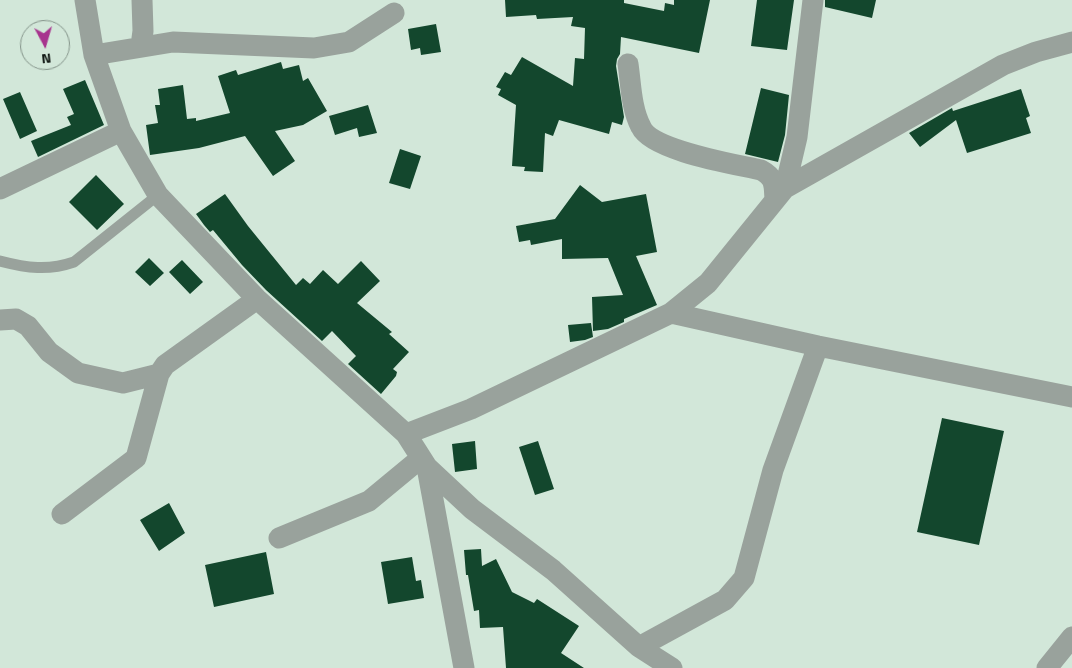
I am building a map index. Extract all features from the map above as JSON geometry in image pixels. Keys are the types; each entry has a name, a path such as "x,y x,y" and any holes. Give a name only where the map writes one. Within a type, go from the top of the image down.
{"street":[{"path":"85,0 94,55 121,131 158,195 258,298 406,434 424,462 472,509 554,570 639,647 672,668"},
{"path":"141,46 143,31 142,0"},
{"path":"780,194 797,136 813,0"},
{"path":"94,55 173,42 314,48 349,42 394,13"},
{"path":"406,434 471,409 670,313 708,283 780,194 1003,65 1036,52 1072,42"},
{"path":"628,64 635,112 641,130 671,149 761,170 770,175 780,194"},
{"path":"0,189 121,131"},
{"path":"62,514 136,458 159,374 166,365 258,298"},
{"path":"670,313 818,346 1072,397"},
{"path":"0,320 16,319 28,326 49,352 78,373 123,383 159,374"},
{"path":"639,647 726,600 744,578 773,470 818,346"},
{"path":"279,538 369,501 424,462"},
{"path":"424,462 464,668"},
{"path":"1047,668 1072,637"}],"lane":[{"path":"0,261 26,268 58,268 74,262 158,195"}],"building":[{"path":"505,0 624,0 624,3 664,11 665,3 674,5 674,0 710,0 699,53 621,37 620,54 616,66 624,117 622,125 612,122 609,134 559,120 553,136 545,133 543,172 524,171 525,167 512,166 516,105 498,95 501,89 496,87 505,72 511,75 522,57 573,86 575,58 584,59 585,28 571,26 573,17 537,19 536,15 506,17"},
{"path":"757,0 794,0 787,50 751,46"},
{"path":"825,0 876,0 872,18 825,7"},
{"path":"436,24 441,52 421,55 420,48 411,50 408,29"},
{"path":"281,62 283,69 299,65 303,81 308,78 327,111 303,125 275,131 295,161 273,176 245,136 199,148 150,155 146,125 158,123 155,105 160,105 158,89 183,85 187,119 196,118 196,121 230,113 218,76 236,70 238,75"},
{"path":"85,80 104,125 38,157 31,141 71,125 67,117 74,114 63,89"},
{"path":"761,88 789,95 785,135 778,162 745,154"},
{"path":"1021,89 1030,116 1026,118 1031,133 967,153 956,120 920,147 909,133 952,108 953,111"},
{"path":"20,92 37,131 20,139 3,99"},
{"path":"368,105 377,133 359,137 357,128 335,135 329,116"},
{"path":"400,149 421,156 410,189 389,183"},
{"path":"96,175 124,204 97,230 69,202"},
{"path":"580,185 602,202 646,194 657,252 636,256 657,305 624,319 624,322 608,329 593,331 592,297 623,295 608,258 562,259 562,239 531,245 530,240 519,242 516,226 555,219"},
{"path":"225,194 248,226 296,285 303,278 310,284 323,270 338,284 361,261 380,281 357,303 392,332 389,334 409,352 393,369 397,372 396,376 381,394 348,364 356,356 332,331 322,341 266,290 213,230 210,232 204,225 196,214"},
{"path":"149,258 164,273 150,286 135,272"},
{"path":"182,260 203,282 190,294 169,272"},
{"path":"591,323 593,337 570,342 568,325"},
{"path":"942,418 1004,431 979,545 917,532"},
{"path":"475,441 477,469 455,472 452,444"},
{"path":"538,441 554,489 535,495 519,447"},
{"path":"169,503 185,533 159,551 140,520"},
{"path":"481,549 482,566 496,559 512,592 534,603 537,599 579,626 561,653 584,668 506,668 503,627 480,628 479,610 474,611 468,575 466,575 464,550"},
{"path":"266,552 274,594 214,607 205,565"},
{"path":"412,557 416,581 421,580 424,598 388,604 381,562"}]}
